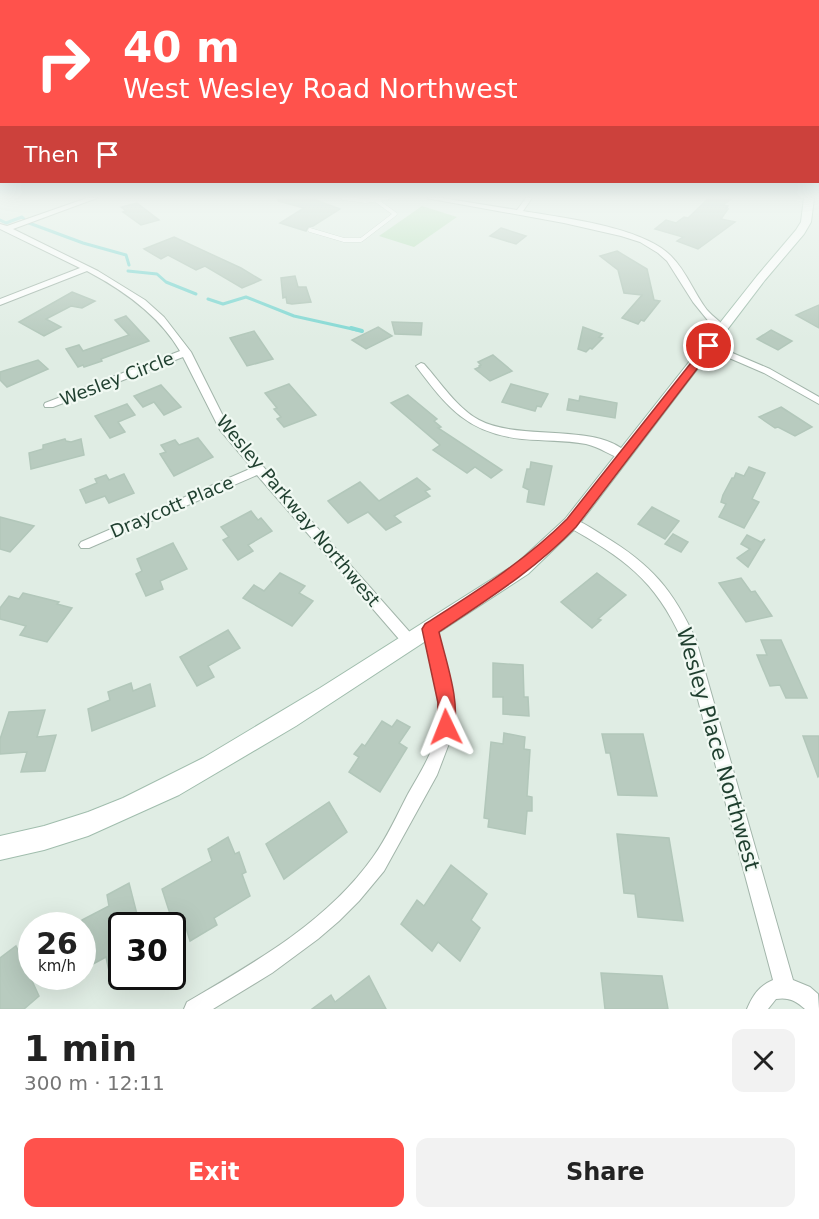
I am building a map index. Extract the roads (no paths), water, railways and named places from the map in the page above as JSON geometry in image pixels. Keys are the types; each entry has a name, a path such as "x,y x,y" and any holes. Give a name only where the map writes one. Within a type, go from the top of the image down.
{"street":[{"name":"Wesley Parkway Northwest","path":"39,245 121,287 148,306 169,327 186,352 209,405 225,430 410,642"},
{"path":"650,245 672,262 705,315 723,328"},
{"path":"0,848 32,842 94,822 168,789 245,747 522,569 572,523 790,245"},
{"path":"0,302 86,269"},
{"path":"709,346 767,371 819,401"},
{"name":"Wesley Circle","path":"49,405 186,352"},
{"path":"421,366 466,415 486,427 528,436 586,440 599,443 624,456"},
{"name":"Draycott Place","path":"85,545 260,469"},
{"name":"Wesley Place Northwest","path":"572,523 636,562 659,585 678,612 689,640 785,987"},
{"path":"194,1009 237,984 322,924 349,900 373,872 435,760 446,727 446,703 430,629"},
{"path":"757,1009 762,996 772,988 785,987 800,993 818,1009"}],"waterway":[{"path":"90,245 126,255 129,265"},
{"path":"128,271 157,274 166,282 196,294"},
{"path":"208,299 223,304 246,297 294,316 357,330"},
{"path":"351,328 362,331"}]}
